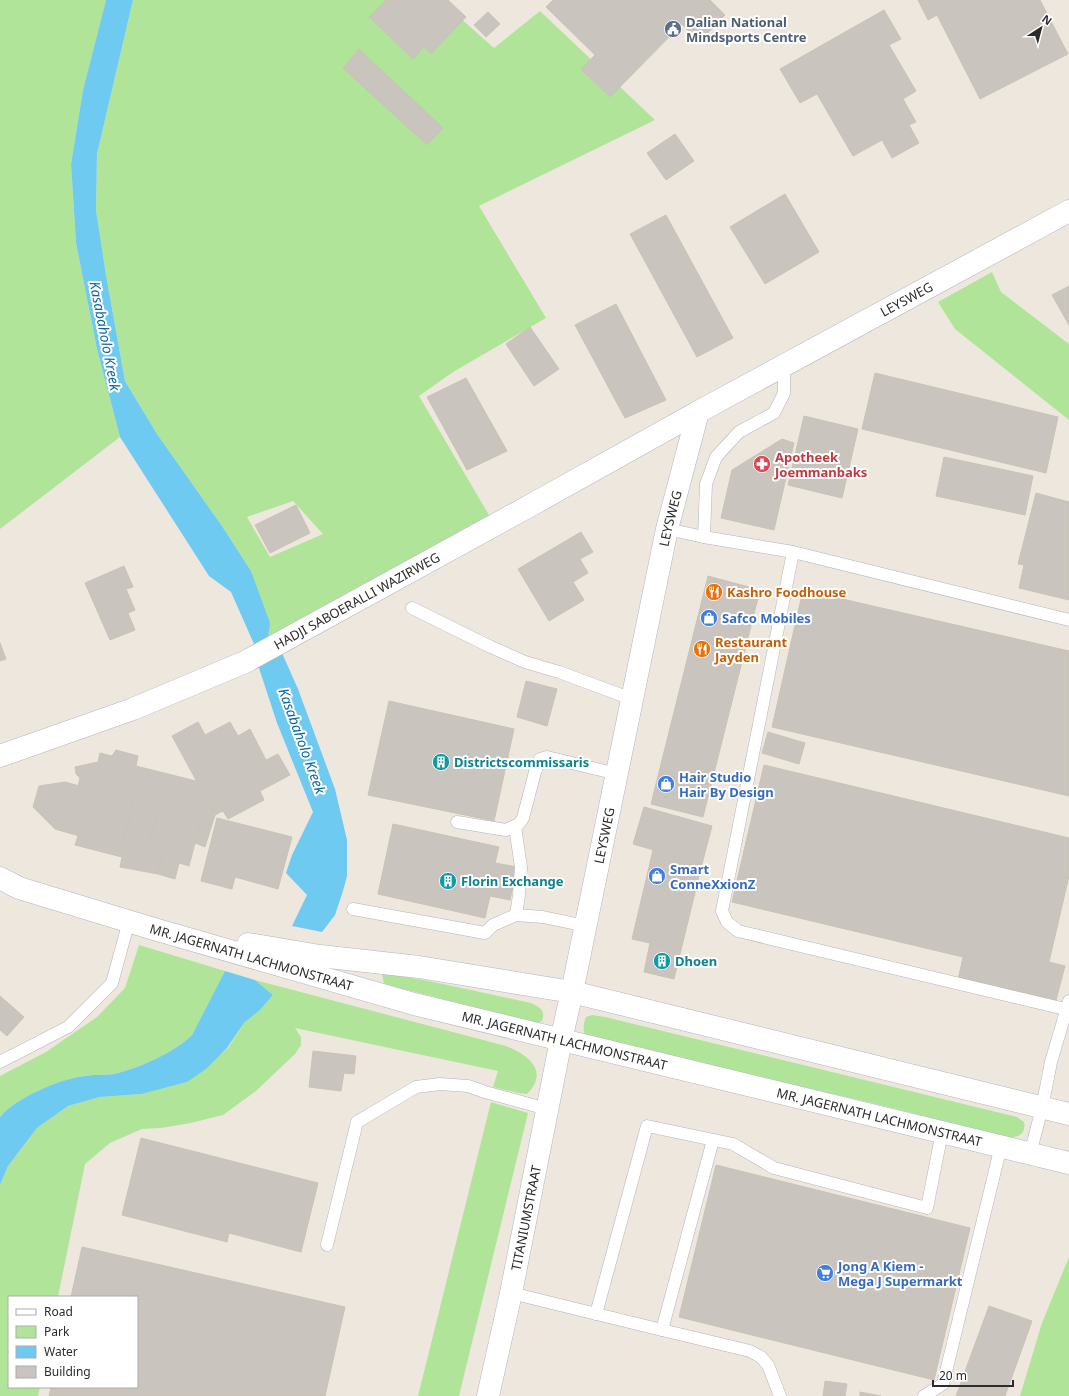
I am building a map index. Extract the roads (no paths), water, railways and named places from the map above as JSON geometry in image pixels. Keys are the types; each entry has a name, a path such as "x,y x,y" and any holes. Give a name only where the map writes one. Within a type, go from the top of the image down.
{"street":[{"name":"LEYSWEG","path":"561,1040 586,926 667,529 698,412 1067,215"},
{"name":"HADJI SABOERALLI WAZIRWEG","path":"0,756 133,708 244,662 698,412"},
{"path":"0,878 19,888 154,929"},
{"name":"MR. JAGERNATH LACHMONSTRAAT","path":"154,929 320,956 419,967 572,992 1069,1114"},
{"name":"MR. JAGERNATH LACHMONSTRAAT","path":"154,929 414,1004 1069,1163"},
{"name":"TITANIUMSTRAAT","path":"488,1396 511,1293 561,1040"}],"lane":[{"path":"704,537 706,484 716,457 739,432 774,413 784,394 784,365"},
{"path":"667,529 704,537 793,552 1069,620"},
{"path":"793,552 722,911 727,922 738,931 1068,1007 1051,1062 1042,1108 1030,1154"},
{"path":"412,608 524,662 558,672 632,699"},
{"path":"457,822 506,830 519,824 522,818 534,772 540,759 547,757 617,774"},
{"path":"515,826 521,867 516,915"},
{"path":"353,909 485,933 493,925 516,915 543,917 586,926"},
{"path":"0,1062 68,1027 112,983 129,921"},
{"path":"327,1245 357,1122 416,1087 440,1084 468,1086 547,1109"},
{"path":"596,1314 647,1126 733,1144 774,1168 927,1208 942,1132"},
{"path":"662,1330 713,1140"},
{"path":"924,1396 943,1384 1001,1146"},
{"path":"511,1293 750,1351 761,1357 768,1365 780,1396"}],"water":[{"name":"Kasabaholo Kreek","path":"106,0 133,0 97,154 96,210 125,381 157,434 222,526 251,571 270,623 268,638 254,644 231,592 209,576 120,437 97,349 76,243 71,164 83,90"},
{"name":"Kasabaholo Kreek","path":"282,653 298,689 335,789 347,840 347,876 343,891 335,915 322,932 292,926 307,895 286,873 292,855 313,812 277,723 258,665"},
{"path":"225,971 255,980 273,995 260,1010 244,1023 227,1048 206,1069 187,1082 142,1094 100,1097 68,1106 37,1128 8,1166 0,1185 0,1117 28,1096 52,1085 89,1075 114,1074 147,1063 167,1053 192,1035"}],"place":[{"name":"Dalian National Mindsports Centre","path":"673,29"},
{"name":"Apotheek Joemmanbaks","path":"762,464"},
{"name":"Kashro Foodhouse","path":"714,592"},
{"name":"Safco Mobiles","path":"709,618"},
{"name":"Restaurant Jayden","path":"702,649"},
{"name":"Districtscommissaris","path":"441,762"},
{"name":"Hair Studio Hair By Design","path":"666,784"},
{"name":"Smart ConneXxionZ","path":"657,876"},
{"name":"Florin Exchange","path":"448,881"},
{"name":"Dhoen","path":"662,961"},
{"name":"Jong A Kiem - Mega J Supermarkt","path":"825,1273"}]}
